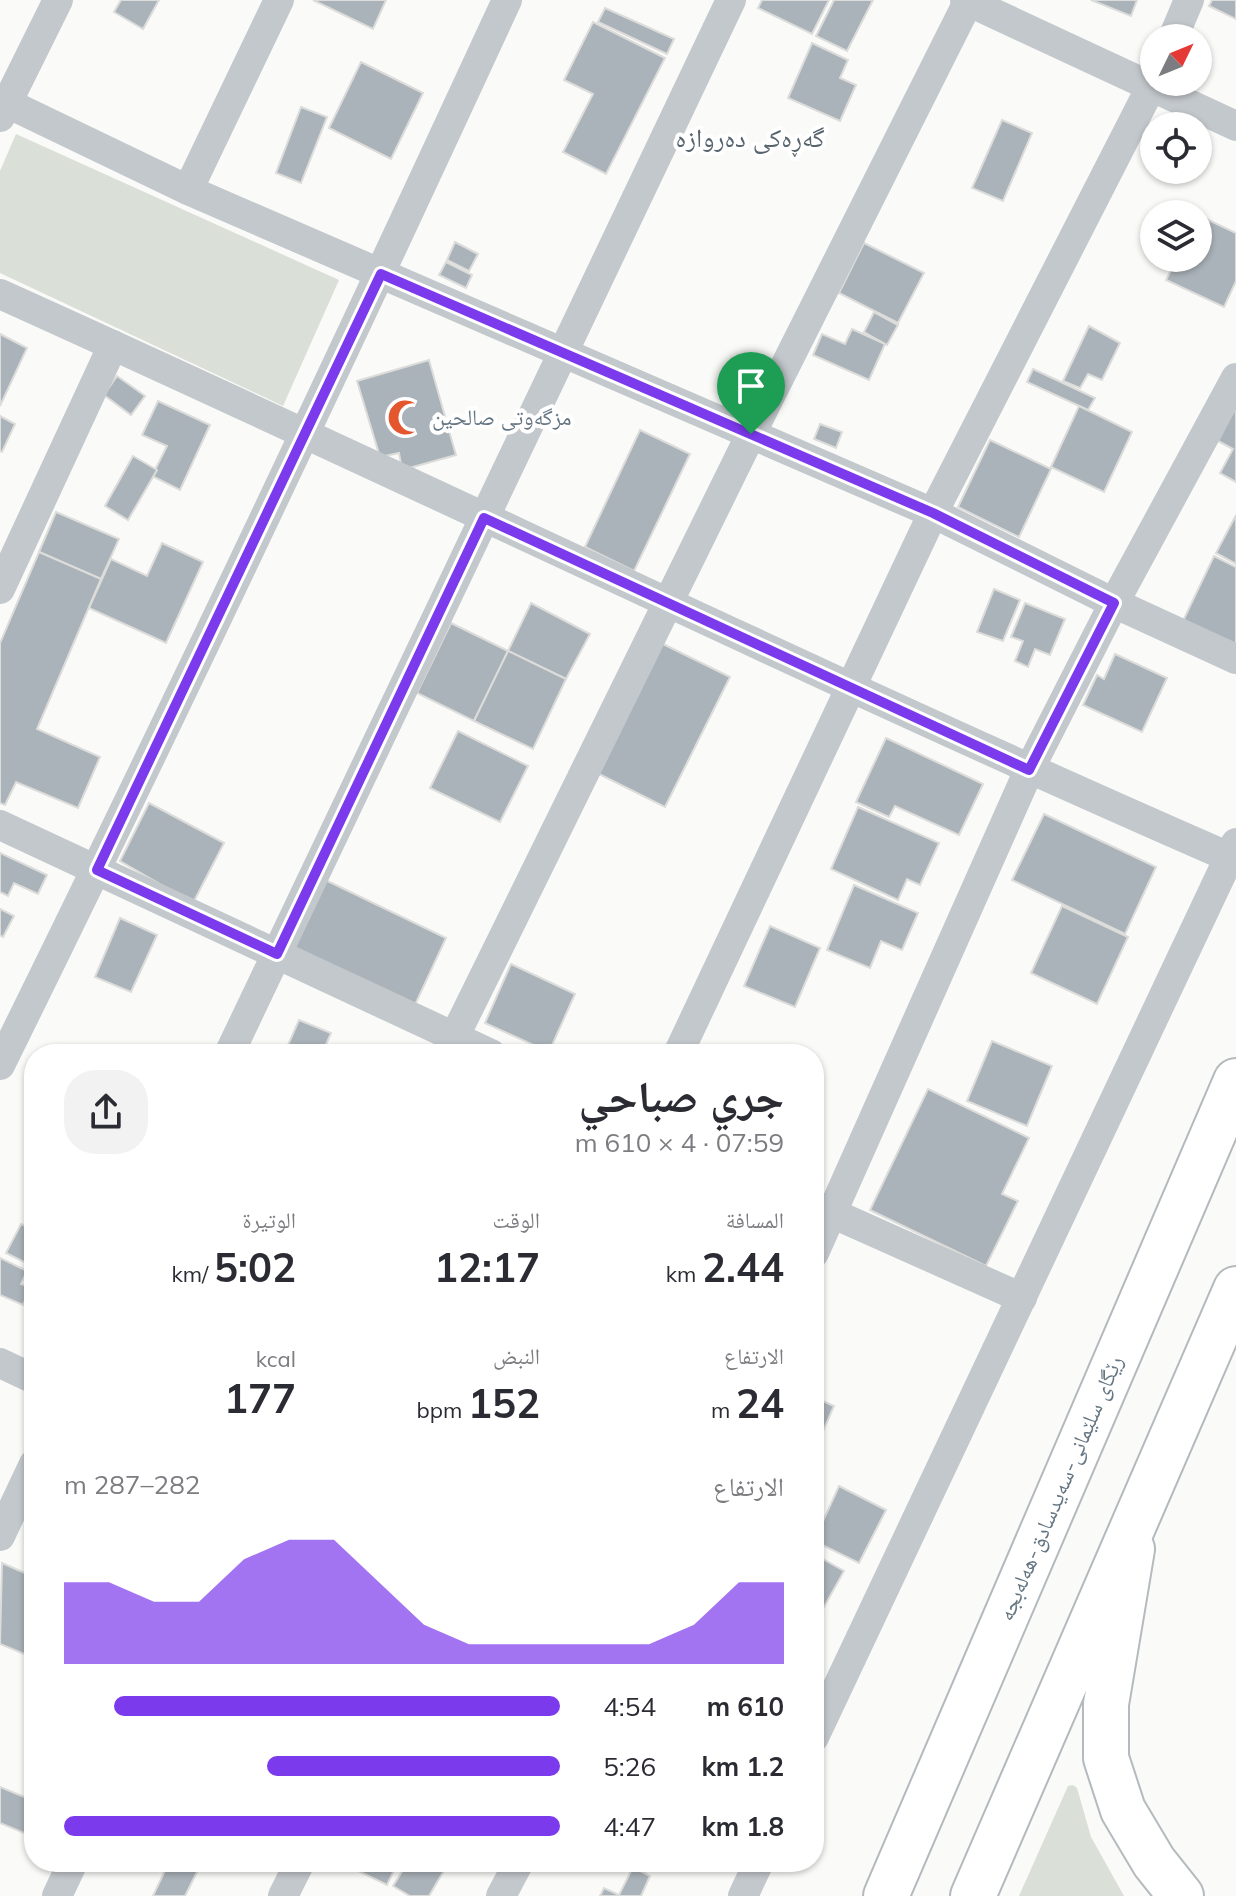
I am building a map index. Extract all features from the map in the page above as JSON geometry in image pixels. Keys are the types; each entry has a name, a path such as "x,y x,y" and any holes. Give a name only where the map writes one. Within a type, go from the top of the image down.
{"main road":[{"name":"رێگای سلێمانی-سەیدسادق-هەلەبجە","path":"886,1896 1231,1108"},
{"path":"973,1896 1236,1289"},
{"path":"1138,1511 1106,1704 1106,1758 1123,1810 1154,1862 1181,1896"}],"street":[{"path":"58,0 4,110 933,513 1114,603 1236,659"},
{"path":"188,190 279,0"},
{"path":"0,1065 97,870 381,274 507,0"},
{"path":"234,1044 731,0"},
{"path":"1179,24 1189,0"},
{"path":"450,1044 967,1 1140,77"},
{"path":"683,1044 933,513 1146,96"},
{"path":"1178,96 1236,126"},
{"path":"0,294 1029,770 1233,850 824,1716"},
{"path":"0,589 113,345"},
{"path":"824,1207 1029,770 1114,603 1236,378"},
{"path":"0,825 277,954 448,1044"},
{"path":"824,1209 1022,1298"},
{"path":"0,1363 24,1374"},
{"path":"0,1536 24,1485"},
{"path":"57,1896 68,1872"},
{"path":"283,1896 295,1872"},
{"path":"501,1896 514,1872"},
{"path":"743,1896 754,1872"}],"shaded area":[{"path":"16,134 339,280 283,406 0,273 0,171"},
{"path":"1068,1786 1077,1788 1091,1837 1124,1896 1019,1896"}],"building":[{"path":"121,0 159,0 143,29 114,12"},
{"path":"313,0 386,0 373,29"},
{"path":"762,0 829,0 812,34 758,8"},
{"path":"834,0 873,0 847,51 816,36"},
{"path":"1091,0 1137,0 1131,16"},
{"path":"1212,0 1236,0 1236,19 1209,6"},
{"path":"605,8 674,39 667,54 598,22"},
{"path":"593,22 665,58 606,174 563,152 593,94 564,80"},
{"path":"812,43 848,60 840,78 856,85 840,121 788,98"},
{"path":"361,62 423,93 391,159 329,128"},
{"path":"301,107 327,117 301,183 276,173"},
{"path":"1002,120 1032,133 1003,201 972,188"},
{"path":"1212,222 1236,233 1236,281 1224,307 1166,280 1170,272 1212,272"},
{"path":"455,242 478,254 469,271 447,260"},
{"path":"864,243 924,273 898,323 839,293"},
{"path":"446,262 472,275 466,288 439,275"},
{"path":"874,312 898,325 887,345 864,332"},
{"path":"1089,326 1120,343 1102,380 1088,374 1080,388 1063,381"},
{"path":"852,329 885,344 869,380 813,355 822,334 845,344"},
{"path":"0,334 27,348 0,406"},
{"name":"مزگەوتی صالحین","path":"429,360 456,455 402,470 399,453 380,457 357,381"},
{"path":"1033,369 1095,398 1088,410 1027,382"},
{"path":"117,376 145,396 131,415 104,395"},
{"path":"158,401 210,425 180,490 152,476 167,446 142,435"},
{"path":"1079,406 1132,432 1104,492 1051,467"},
{"path":"1236,406 1236,482 1220,473 1233,449 1218,441"},
{"path":"0,416 15,424 2,452 0,451"},
{"path":"820,424 842,432 836,448 814,439"},
{"path":"640,430 690,454 634,571 585,547"},
{"path":"990,440 1051,469 1019,537 958,507"},
{"path":"133,456 157,470 128,520 105,506"},
{"path":"56,512 119,539 101,579 39,552"},
{"path":"1236,515 1236,564 1216,553"},
{"path":"162,543 203,562 166,643 89,608 111,559 147,576"},
{"path":"39,552 101,579 37,729 100,757 78,808 16,782 5,805 0,803 0,643"},
{"path":"1214,556 1236,567 1236,650 1182,623"},
{"path":"994,589 1020,600 1003,641 977,632"},
{"path":"531,603 590,634 566,679 508,651"},
{"path":"1025,603 1065,619 1050,655 1035,649 1028,667 1015,661 1023,641 1011,637"},
{"path":"451,623 508,651 474,721 417,693"},
{"path":"661,643 730,677 665,807 597,773"},
{"path":"508,651 566,679 533,749 474,721"},
{"path":"1115,654 1167,678 1142,732 1083,705 1097,675 1104,679"},
{"path":"458,731 528,766 500,822 430,788"},
{"path":"886,738 983,784 959,835 895,806 889,817 856,802"},
{"path":"149,803 224,843 193,903 120,861"},
{"path":"858,807 939,843 920,885 907,879 898,900 831,869"},
{"path":"1044,814 1156,867 1125,934 1012,880"},
{"path":"0,853 47,875 38,894 14,883 8,896 0,892"},
{"path":"315,875 446,938 414,1007 282,944"},
{"path":"854,885 918,913 902,950 881,941 870,968 827,950"},
{"path":"1062,906 1128,937 1097,1004 1031,973"},
{"path":"0,909 14,916 3,937 0,935"},
{"path":"120,918 157,935 131,992 95,977"},
{"path":"770,926 820,948 795,1007 744,986"},
{"path":"511,964 575,994 553,1044 531,1044 485,1023"},
{"path":"299,1020 331,1033 326,1044 288,1044"},
{"path":"992,1041 1052,1066 1027,1126 967,1101"},
{"path":"928,1089 1029,1138 1002,1194 1018,1201 986,1266 870,1210"},
{"path":"21,1224 24,1225 24,1262 6,1253"},
{"path":"0,1258 24,1270 21,1284 24,1285 24,1303 0,1295"},
{"path":"824,1402 834,1406 824,1429"},
{"path":"839,1486 886,1510 859,1563 824,1546 824,1519"},
{"path":"824,1560 844,1571 824,1607"},
{"path":"2,1563 24,1573 24,1654 0,1644"},
{"path":"0,1787 24,1797 24,1833 0,1823"},
{"path":"164,1872 197,1872 185,1896 153,1896"},
{"path":"360,1872 393,1872 387,1885"},
{"path":"402,1872 443,1872 429,1896 410,1896 393,1886"},
{"path":"630,1872 642,1872 650,1876 641,1896 600,1896 604,1888 619,1895"}],"place":[{"name":"مزگەوتی صالحین","path":"406,417"}],"district":[{"name":"گەڕەکی دەروازە","path":"750,137"}],"route":[{"path":"381,274 751,434 933,513 1114,603 1029,770 484,518 277,954 97,870 381,274"}]}
